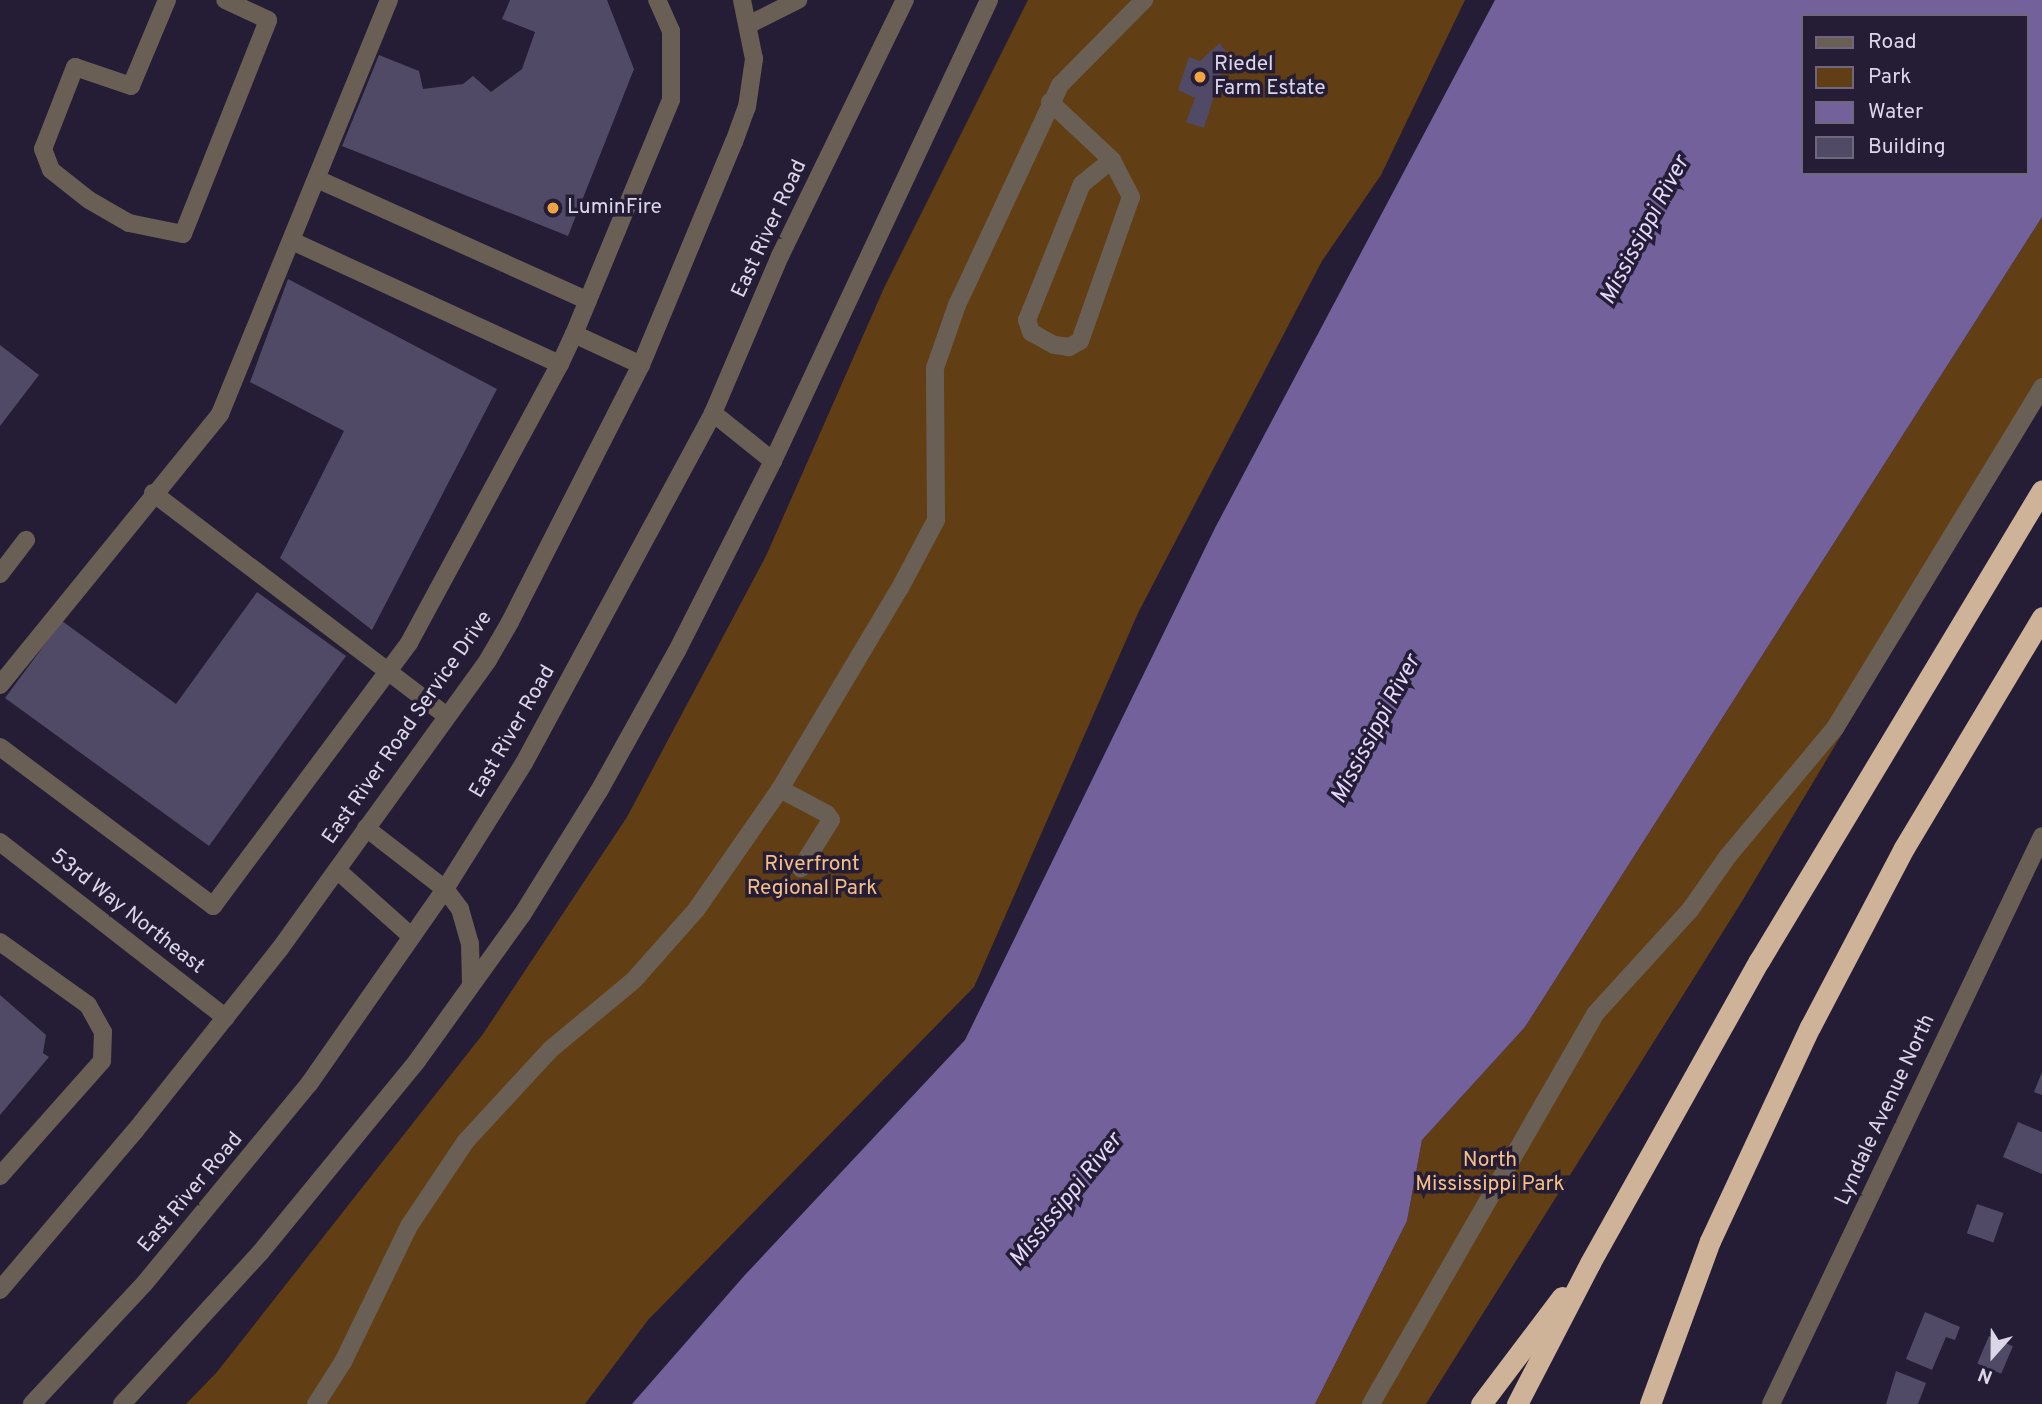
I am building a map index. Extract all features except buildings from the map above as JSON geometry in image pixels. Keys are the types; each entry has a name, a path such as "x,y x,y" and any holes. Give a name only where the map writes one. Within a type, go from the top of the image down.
{"highway":[{"path":"1517,1404 1590,1263 1759,961 2042,489"},
{"path":"1650,1404 1694,1279 1804,1039 1904,848 2042,617"},
{"path":"1481,1404 1590,1263"}],"street":[{"path":"167,0 131,86 75,67 43,149 51,170 89,200 129,223 183,234 268,20 225,0"},
{"path":"0,685 219,414 389,0"},
{"path":"0,747 213,906 386,669 409,643 574,334 671,100 671,31 657,0"},
{"name":"East River Road Service Drive","path":"0,1290 226,1018 337,870 447,716 510,622 641,365 747,107 754,59 750,24 742,0"},
{"path":"750,24 798,0"},
{"name":"East River Road","path":"32,1404 144,1284 282,1119 445,889 524,763 713,413 780,256 905,0"},
{"path":"122,1404 260,1254 416,1061 522,915 599,791 677,651 774,461 989,0"},
{"path":"316,1404 343,1363 409,1226 466,1141 510,1089 634,980 667,945 723,876 780,789 936,520 935,368 957,305 1050,102 1084,57 1144,0"},
{"path":"1050,102 1112,160 1131,197 1080,341 1069,347 1054,345 1031,332 1027,320 1082,184 1112,160"},
{"path":"317,178 588,301"},
{"path":"292,241 559,364"},
{"path":"574,334 641,365"},
{"path":"1371,1404 1595,1014 1690,911 1728,856 1835,728 2042,387"},
{"path":"713,413 774,461"},
{"path":"153,493 447,716"},
{"path":"0,574 26,540"},
{"path":"780,789 828,814 831,820 800,868"},
{"path":"366,828 445,889 460,909 470,943 471,984"},
{"name":"Lyndale Avenue North","path":"1771,1404 2042,836"},
{"name":"53rd Way Northeast","path":"0,842 226,1018"},
{"path":"337,870 411,935"},
{"path":"0,942 88,1005 103,1032 102,1060 0,1176"}],"green space":[{"name":"Riverfront Regional Park","path":"1028,0 1465,0 1381,175 1322,261 1138,613 974,987 648,1320 585,1404 186,1404 217,1372 483,1034 627,817 766,556 884,288"},
{"name":"North Mississippi Park","path":"2042,217 2042,399 1741,903 1426,1404 1315,1404 1407,1221 1422,1140 1525,1027"}],"water":[{"name":"Mississippi River","path":"1495,0 2042,0 2042,217 1525,1027 1422,1140 1407,1221 1315,1404 632,1404 744,1276 965,1040 1215,528"}],"place":[{"name":"Riedel Farm Estate","path":"1200,77"},
{"name":"LuminFire","path":"553,208"}]}
